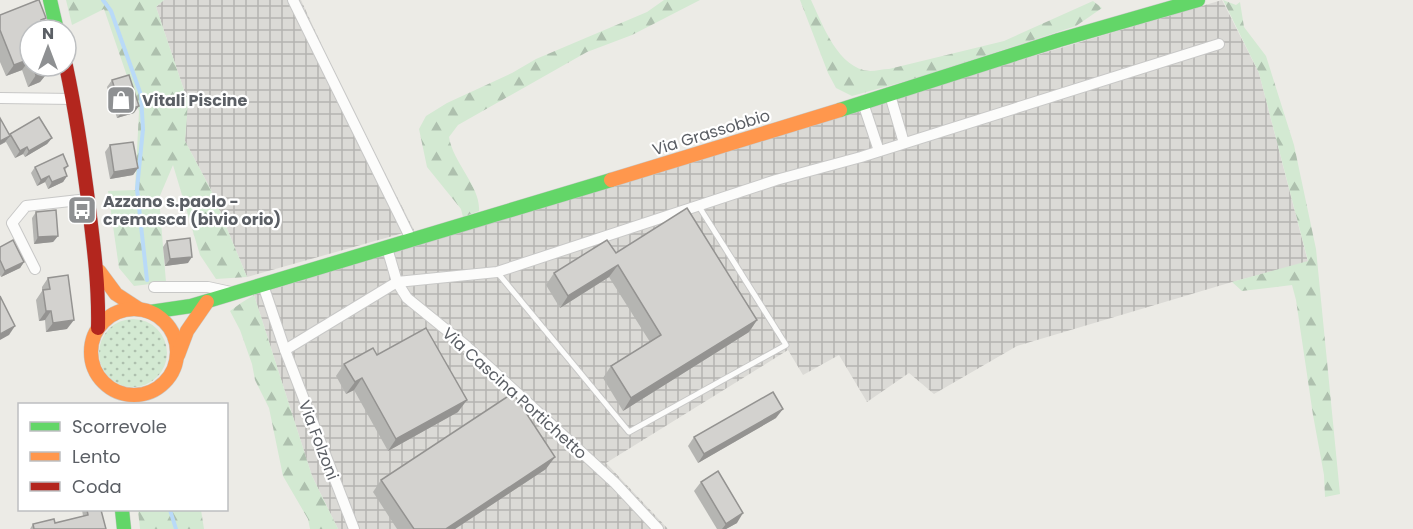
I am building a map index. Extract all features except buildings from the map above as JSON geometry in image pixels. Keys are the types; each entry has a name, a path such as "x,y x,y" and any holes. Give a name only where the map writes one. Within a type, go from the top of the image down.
{"street":[{"path":"50,0 54,18"},
{"path":"293,0 412,241"},
{"name":"Via Grassobbio","path":"144,310 166,312 207,302 890,95 1059,40 1198,0"},
{"path":"285,350 397,282 497,272 776,180 879,151 1219,44"},
{"path":"69,78 96,263 99,296 98,328"},
{"path":"890,95 904,143"},
{"path":"0,98 73,99"},
{"path":"863,103 879,151"},
{"path":"35,269 12,223 26,206 88,199"},
{"name":"Via Cascina Portichetto","path":"387,248 397,282 407,298 473,352 615,483 658,529"},
{"path":"96,263 111,291 120,298 162,319 171,330 176,343 177,357"},
{"name":"Via Folzoni","path":"263,285 285,350 354,529"},
{"name":"Via Grassobbio","path":"154,287 208,287 234,293"},
{"path":"102,382 137,400 164,384 172,372 187,331 207,302"},
{"path":"113,403 95,371 90,352 92,339 103,321 116,313 131,309 144,310"},
{"path":"122,511 124,529"}],"lane":[{"path":"497,272 629,432 786,345 698,205"}],"shaded area":[{"path":"164,0 301,0 341,87 414,230 247,277 211,190 185,141 188,102 156,7"},
{"path":"1222,0 1259,73 1308,262 1232,282 1017,346 934,394 909,373 867,402 839,355 803,375 788,350 606,463 668,529 338,529 312,476 254,295 859,108"}],"green space":[{"path":"66,0 164,0 156,7 188,102 185,141 211,190 247,277 216,279 200,255 173,165 159,198 166,282 134,286 119,268 108,191 135,190 139,111 104,9 78,22 78,18 70,18"},
{"path":"664,0 700,0 632,35 587,52 458,125 449,137 456,156 476,193 479,211 463,217 461,209 427,167 419,129 426,116 447,103 512,73 536,59 647,12"},
{"path":"800,0 811,0 840,54 849,63 870,71 889,69 1004,41 1093,1 1102,8 1076,26 917,78 852,96 836,88"},
{"path":"1223,0 1236,5 1240,2 1244,27 1266,56 1294,145 1316,249 1340,494 1325,497 1324,475 1292,285 1242,291 1232,282 1308,261 1259,73"},
{"path":"254,295 312,476 338,529 310,529 308,519 283,476 269,408 255,380 240,330 230,311"},
{"path":"133,319 146,322 157,329 164,340 167,353 164,366 157,377 146,384 133,387 120,384 109,377 102,366 99,353 102,340 109,329 120,322"},
{"path":"138,511 201,511 204,529 140,529"}],"waterway":[{"path":"103,0 111,11 141,95 143,129 137,189 147,280"},
{"path":"170,511 176,529"}],"traffic: fast":[{"path":"50,0 54,18"},
{"path":"840,110 1059,40 1198,0"},
{"path":"150,312 191,306 611,180"},
{"path":"122,511 124,529"}],"traffic: slow":[{"path":"611,180 840,110"},
{"path":"99,271 116,294 139,309"},
{"path":"178,355 187,331 207,302"},
{"path":"126,309 142,309 165,321 174,335 177,352 174,369 165,383 142,395 126,395 110,388 98,376 91,360 91,344 98,328 110,316 126,309"}],"traffic: jam":[{"path":"68,78 91,223 97,283 98,328"}],"place":[{"name":"Vitali Piscine","path":"121,100"},
{"name":"Azzano s.paolo - cremasca (bivio orio)","path":"82,210"}]}
